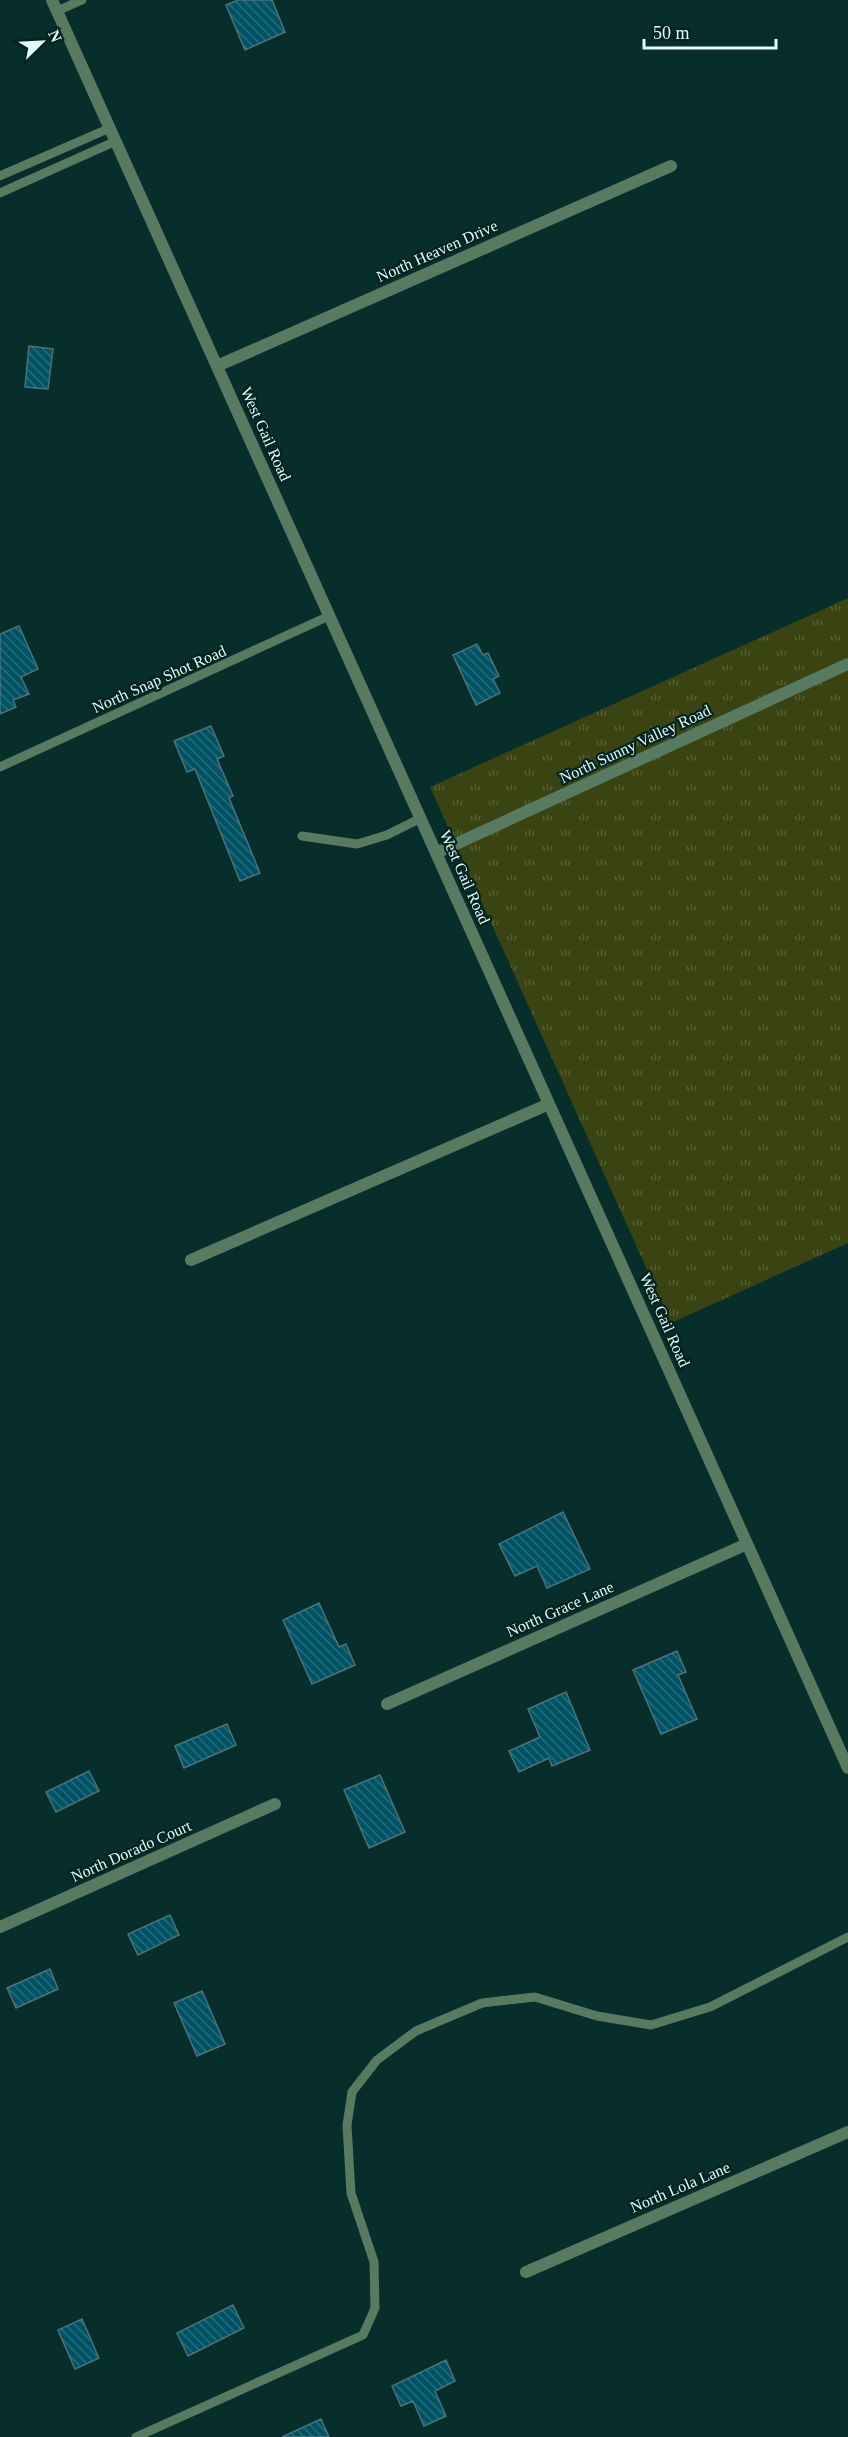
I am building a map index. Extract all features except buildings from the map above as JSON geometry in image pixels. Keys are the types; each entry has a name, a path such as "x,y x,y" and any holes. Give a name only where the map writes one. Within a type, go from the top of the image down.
{"street":[{"name":"West Gail Road","path":"55,5 848,1768"},
{"name":"North Heaven Drive","path":"217,366 670,166"},
{"name":"North Sunny Valley Road","path":"436,853 848,664"},
{"path":"191,1260 549,1104"},
{"name":"North Grace Lane","path":"387,1704 747,1544"},
{"name":"North Dorado Court","path":"0,1928 275,1804"},
{"name":"North Lola Lane","path":"526,2272 848,2132"}],"lane":[{"path":"55,5 82,0"},
{"path":"0,176 110,128"},
{"path":"0,193 116,141"},
{"name":"North Snap Shot Road","path":"0,767 330,616"},
{"path":"302,837 357,844 387,835 421,818"},
{"path":"136,2437 363,2335 375,2308 374,2262 351,2193 347,2125 352,2092 377,2060 416,2031 482,2003 535,1997 597,2016 651,2025 710,2007 848,1937"}],"green space":[{"path":"848,598 848,1243 671,1323 430,787"}]}
